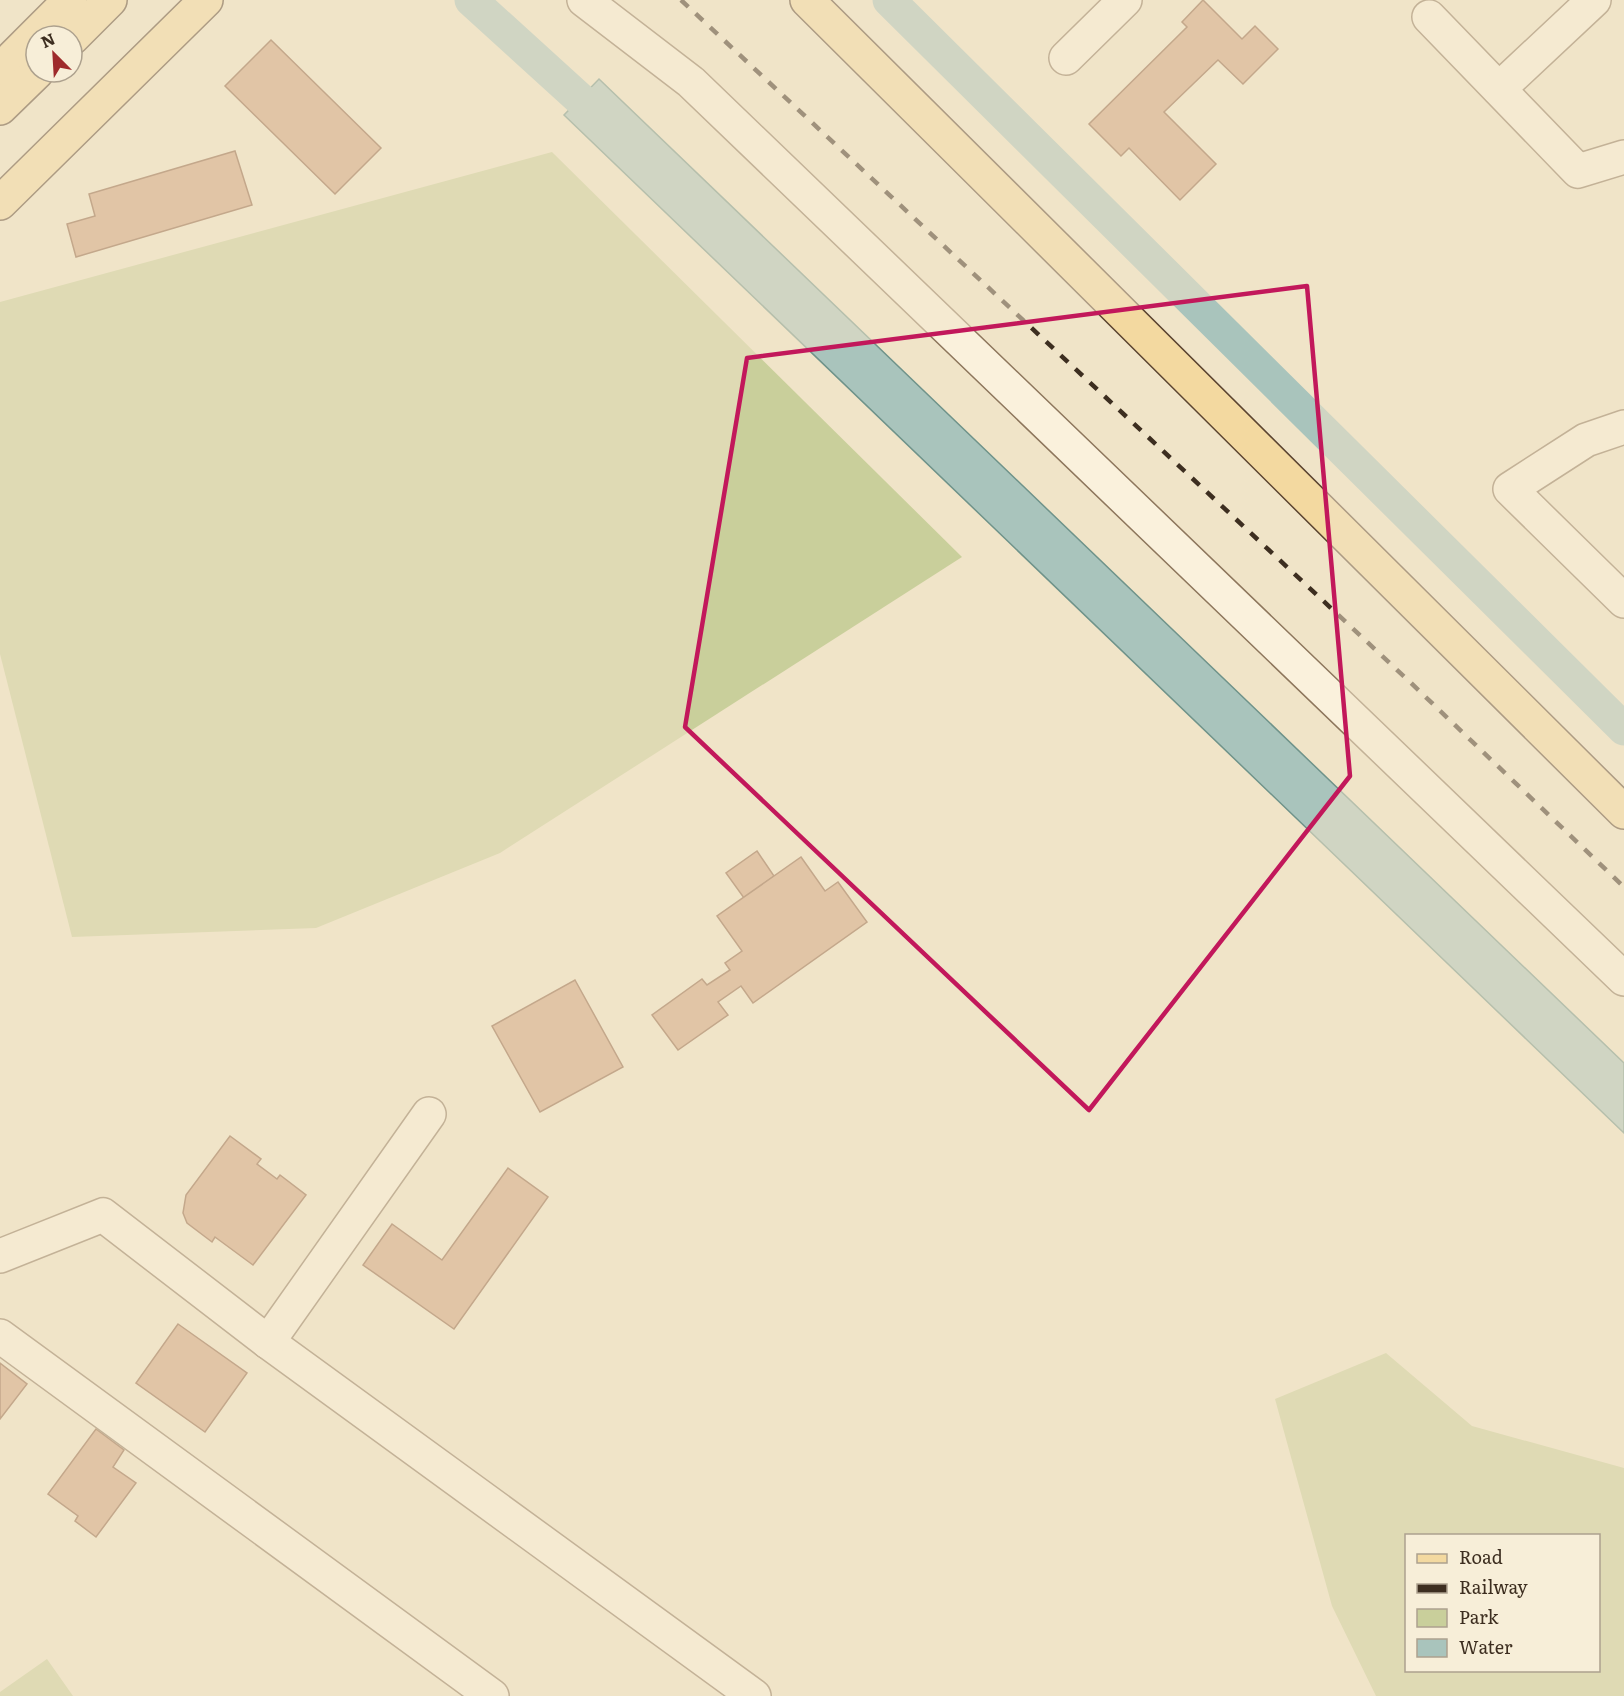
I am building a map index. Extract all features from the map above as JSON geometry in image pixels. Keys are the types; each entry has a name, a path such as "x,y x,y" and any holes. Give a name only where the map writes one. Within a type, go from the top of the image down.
{"main road":[{"path":"0,70 70,0"},
{"path":"84,26 110,0"},
{"path":"0,173 173,0"},
{"path":"0,203 206,0"},
{"path":"807,0 1624,812"},
{"path":"0,108 25,84"}],"street":[{"path":"584,0 691,82 1624,979"},
{"path":"1065,58 1125,0"},
{"path":"1499,89 1594,0"},
{"path":"1429,17 1578,171 1624,157"},
{"path":"1624,427 1586,440 1510,489 1624,601"},
{"path":"268,1342 429,1114"},
{"path":"0,1256 103,1215 268,1342 754,1696"},
{"path":"0,1336 492,1696"}],"highlighted area":[{"path":"1307,286 1350,776 1089,1110 685,727 747,358"}],"green space":[{"path":"552,152 962,557 500,853 316,928 72,937 0,654 0,302"},
{"path":"1386,1353 1472,1426 1624,1468 1624,1696 1376,1696 1332,1606 1275,1399"},
{"path":"47,1659 73,1696 0,1696 0,1692"}],"water":[{"path":"599,79 1624,1063 1624,1133 564,115"}],"building":[{"path":"1203,0 1242,39 1255,26 1278,49 1243,84 1218,60 1164,112 1216,164 1180,200 1129,148 1121,156 1089,124 1187,27 1182,22"},
{"path":"271,40 381,148 335,194 225,86"},
{"path":"235,151 252,205 76,257 67,224 95,216 89,194"},
{"path":"757,851 774,876 744,898 726,873"},
{"path":"801,857 825,891 838,882 867,922 753,1003 741,986 718,1002 728,1015 678,1050 652,1015 702,979 707,985 730,970 725,963 742,951 717,916"},
{"path":"575,980 623,1067 540,1112 492,1026"},
{"path":"230,1136 261,1159 257,1164 277,1179 280,1175 306,1195 253,1265 215,1237 212,1242 187,1223 183,1213 186,1195"},
{"path":"508,1168 548,1197 454,1329 363,1265 392,1224 442,1260"},
{"path":"178,1324 247,1373 205,1432 136,1383"},
{"path":"0,1363 27,1384 0,1419"},
{"path":"96,1429 124,1450 113,1467 136,1483 96,1537 75,1521 78,1516 48,1494"}],"waterway":[{"path":"471,0 614,130"},
{"path":"889,0 1624,729"}],"railway":[{"path":"681,0 1411,683 1624,887"}]}
